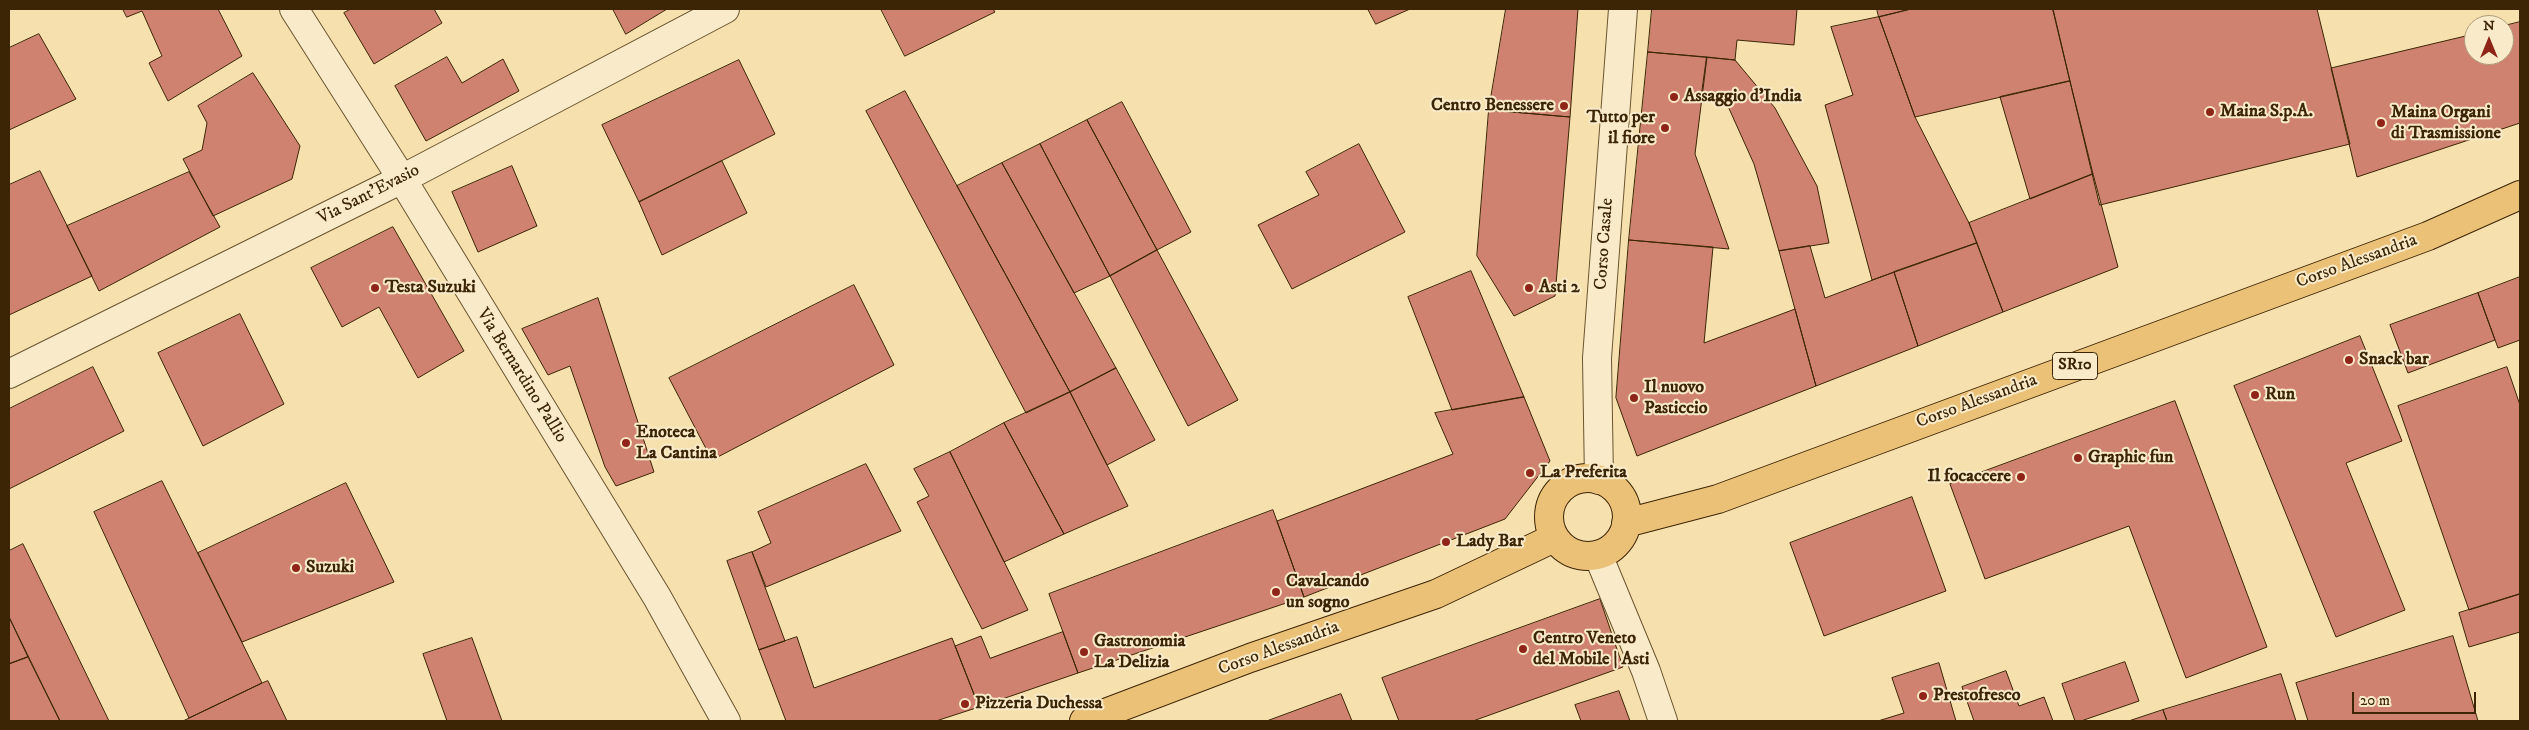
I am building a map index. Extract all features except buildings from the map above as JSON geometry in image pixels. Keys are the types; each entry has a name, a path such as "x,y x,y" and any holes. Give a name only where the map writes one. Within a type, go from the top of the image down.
{"main road":[{"name":"Corso Alessandria","path":"1626,524 1718,499 2428,236 2520,195"},
{"path":"1586,478 1599,480 1618,492 1625,507 1626,524 1617,543 1598,555 1573,554 1562,548 1554,538 1549,526 1548,512 1553,499 1561,488 1573,481 1586,478"},
{"name":"Corso Alessandria","path":"1084,721 1250,658 1436,594 1554,538"}],"street":[{"name":"Via Bernardino Pallio","path":"294,9 402,179 657,597 726,721"},
{"name":"Via Sant'Evasio","path":"9,374 402,179 725,9"},
{"name":"Corso Casale","path":"1599,480 1597,358 1623,9"},
{"path":"1598,555 1646,671 1663,721"}],"place":[{"name":"Assaggio d'India","path":"1674,97"},
{"name":"Centro Benessere","path":"1564,106"},
{"name":"Maina S.p.A.","path":"2210,112"},
{"name":"Maina Organi di Trasmissione","path":"2381,123"},
{"name":"Tutto per il fiore","path":"1665,128"},
{"name":"Testa Suzuki","path":"375,288"},
{"name":"Asti 2","path":"1529,288"},
{"name":"Snack bar","path":"2349,360"},
{"name":"Run","path":"2255,395"},
{"name":"Il nuovo Pasticcio","path":"1634,398"},
{"name":"Enoteca La Cantina","path":"626,443"},
{"name":"Graphic fun","path":"2078,458"},
{"name":"La Preferita","path":"1530,473"},
{"name":"Il focaccere","path":"2021,477"},
{"name":"Lady Bar","path":"1446,542"},
{"name":"Suzuki","path":"296,568"},
{"name":"Cavalcando un sogno","path":"1276,592"},
{"name":"Centro Veneto del Mobile | Asti","path":"1523,649"},
{"name":"Gastronomia La Delizia","path":"1084,652"},
{"name":"Prestofresco","path":"1923,696"},
{"name":"Pizzeria Duchessa","path":"965,704"}]}
